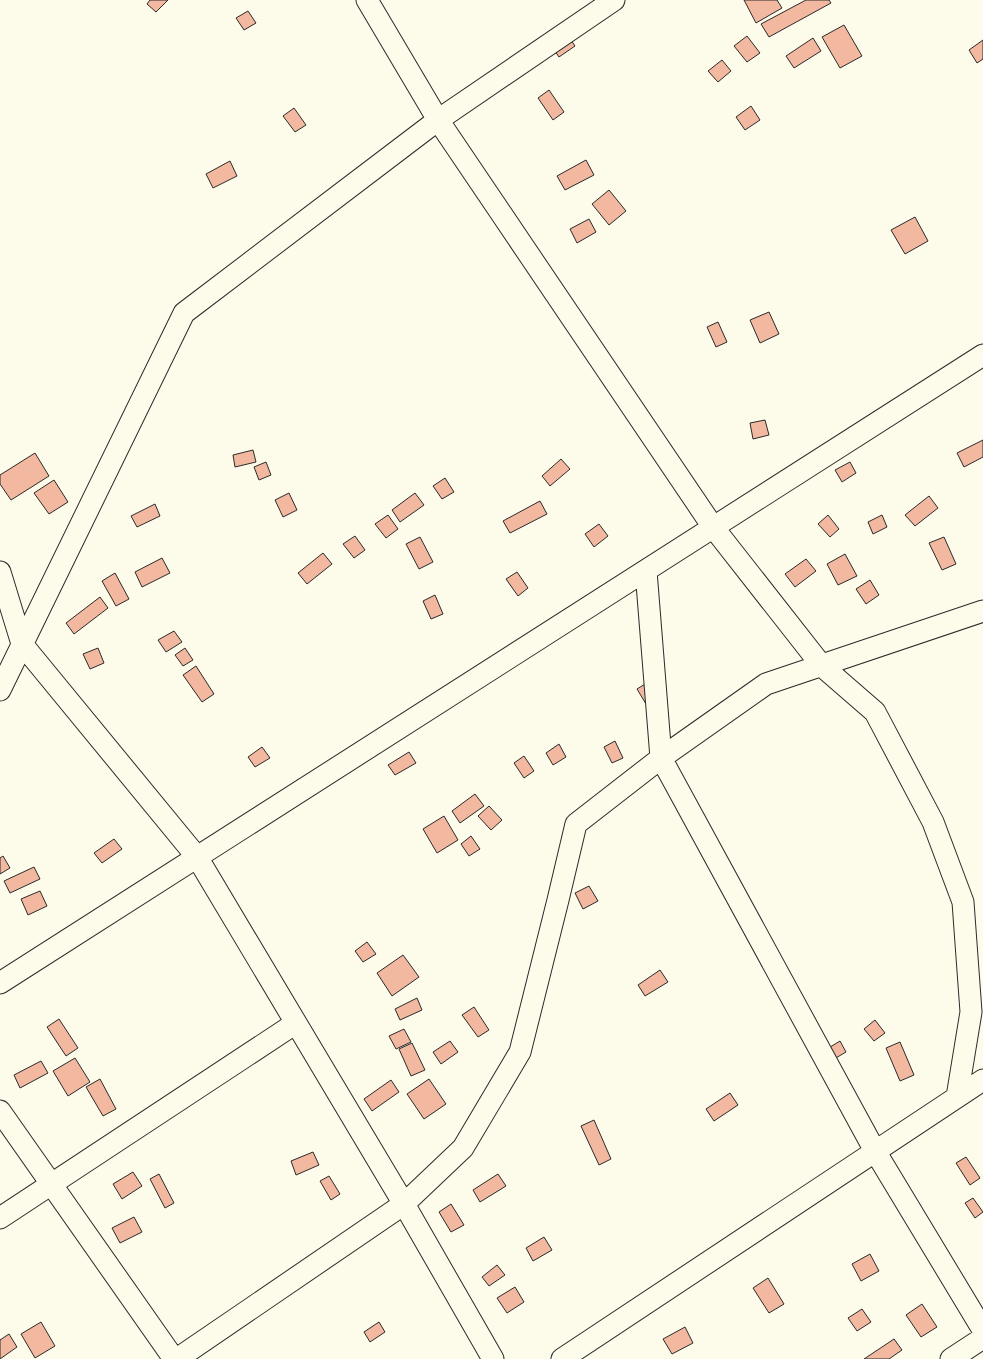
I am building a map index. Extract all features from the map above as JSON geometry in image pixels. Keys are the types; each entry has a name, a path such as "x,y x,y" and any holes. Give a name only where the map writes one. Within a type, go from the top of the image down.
{"street":[{"path":"367,0 438,120 713,527 822,666 875,712 933,822 963,902 971,1012 957,1097"},
{"path":"0,690 184,313 438,120 614,0"},
{"path":"0,982 983,355"},
{"path":"646,571 661,758 875,1151 983,1330"},
{"path":"2,586 22,644 197,857 404,1204 493,1359"},
{"path":"0,1111 176,1359 404,1204 463,1148 520,1052 576,824 661,758 766,684 983,611"},
{"path":"0,1218 296,1023"},
{"path":"562,1359 983,1080"},
{"path":"951,1359 983,1338"}],"building":[{"path":"150,0 168,0 156,12 147,4"},
{"path":"744,0 777,0 782,8 756,23"},
{"path":"806,0 829,0 831,3 769,37 761,24"},
{"path":"248,11 256,23 244,30 236,18"},
{"path":"844,25 862,56 840,68 822,37"},
{"path":"747,36 760,53 747,62 734,46"},
{"path":"569,37 575,46 559,57 552,47"},
{"path":"813,38 821,51 794,68 786,56"},
{"path":"983,40 983,59 977,63 969,50"},
{"path":"722,60 731,71 718,82 708,71"},
{"path":"549,90 564,112 553,120 538,98"},
{"path":"751,106 760,120 745,130 736,117"},
{"path":"294,108 306,125 295,132 283,116"},
{"path":"586,160 594,175 565,190 557,176"},
{"path":"230,161 237,176 213,188 206,174"},
{"path":"609,190 626,211 609,225 592,204"},
{"path":"915,217 928,241 905,254 891,230"},
{"path":"589,219 596,232 577,243 570,229"},
{"path":"769,312 779,334 760,343 750,320"},
{"path":"718,322 727,342 716,347 707,327"},
{"path":"765,420 769,435 753,439 750,423"},
{"path":"983,440 983,457 964,467 957,453"},
{"path":"253,450 256,462 235,467 233,455"},
{"path":"35,453 49,476 11,500 0,484 0,475"},
{"path":"561,459 570,469 550,486 542,476"},
{"path":"266,462 271,475 259,480 254,467"},
{"path":"850,462 856,473 842,482 835,470"},
{"path":"445,478 454,492 442,499 433,486"},
{"path":"54,480 68,502 49,514 34,493"},
{"path":"289,493 297,510 283,517 275,500"},
{"path":"415,493 424,505 400,522 392,510"},
{"path":"929,496 938,508 915,526 905,515"},
{"path":"540,501 547,514 510,533 503,521"},
{"path":"155,504 160,516 137,527 131,516"},
{"path":"388,515 398,529 386,538 375,524"},
{"path":"828,515 839,529 830,537 818,524"},
{"path":"882,515 887,527 873,534 868,522"},
{"path":"599,524 608,536 594,547 585,534"},
{"path":"355,536 365,550 354,558 343,544"},
{"path":"420,537 433,562 419,569 406,544"},
{"path":"944,537 956,564 942,570 929,543"},
{"path":"323,553 332,564 307,584 298,573"},
{"path":"845,554 857,576 838,585 827,564"},
{"path":"162,558 170,573 142,587 135,572"},
{"path":"806,559 816,571 795,587 785,574"},
{"path":"517,572 528,588 518,596 506,579"},
{"path":"115,573 129,599 116,606 102,581"},
{"path":"870,580 879,595 866,604 856,589"},
{"path":"435,595 443,614 431,619 423,601"},
{"path":"100,597 108,608 74,634 66,623"},
{"path":"174,631 182,642 166,652 158,640"},
{"path":"98,648 104,663 90,669 83,654"},
{"path":"185,648 193,660 183,666 175,655"},
{"path":"196,666 214,694 202,702 183,675"},
{"path":"650,681 646,704 637,689"},
{"path":"615,741 623,758 612,763 604,747"},
{"path":"559,744 566,757 553,765 546,753"},
{"path":"262,747 270,758 255,767 248,757"},
{"path":"409,752 416,763 395,775 388,765"},
{"path":"524,756 534,771 524,778 514,763"},
{"path":"475,794 484,806 460,823 452,811"},
{"path":"489,806 502,820 491,830 478,816"},
{"path":"444,816 458,840 437,853 423,829"},
{"path":"471,836 480,849 469,856 461,844"},
{"path":"114,839 122,849 102,863 94,853"},
{"path":"3,856 10,868 0,874 0,858"},
{"path":"34,867 40,879 10,893 4,881"},
{"path":"589,886 598,901 583,909 575,893"},
{"path":"40,891 47,906 28,915 21,899"},
{"path":"367,942 376,954 363,962 355,951"},
{"path":"403,955 419,977 392,996 377,973"},
{"path":"660,970 668,982 645,996 638,985"},
{"path":"417,998 422,1010 400,1020 395,1009"},
{"path":"474,1007 489,1030 478,1037 462,1015"},
{"path":"59,1019 78,1048 66,1056 47,1027"},
{"path":"875,1020 885,1033 874,1041 864,1029"},
{"path":"404,1029 411,1042 396,1049 389,1036"},
{"path":"450,1041 458,1052 441,1064 433,1052"},
{"path":"840,1041 846,1052 829,1062 822,1052"},
{"path":"900,1042 914,1075 900,1081 886,1048"},
{"path":"412,1043 425,1070 411,1076 399,1049"},
{"path":"75,1058 90,1082 68,1096 53,1071"},
{"path":"41,1061 48,1073 20,1088 14,1075"},
{"path":"100,1079 116,1109 103,1116 86,1087"},
{"path":"429,1079 446,1104 424,1119 407,1094"},
{"path":"391,1080 399,1092 372,1111 364,1099"},
{"path":"730,1093 738,1105 714,1121 706,1109"},
{"path":"594,1120 611,1159 599,1165 581,1126"},
{"path":"313,1152 319,1165 296,1175 291,1161"},
{"path":"966,1157 980,1178 970,1185 956,1163"},
{"path":"133,1172 142,1186 122,1199 113,1184"},
{"path":"159,1174 174,1203 165,1208 150,1179"},
{"path":"498,1174 506,1186 480,1202 473,1190"},
{"path":"329,1176 340,1194 331,1200 320,1181"},
{"path":"973,1198 983,1212 975,1218 965,1203"},
{"path":"451,1204 464,1225 451,1232 439,1212"},
{"path":"134,1217 142,1232 120,1243 112,1228"},
{"path":"544,1237 552,1250 533,1261 526,1248"},
{"path":"870,1254 879,1271 861,1281 852,1264"},
{"path":"497,1265 505,1275 489,1286 482,1277"},
{"path":"768,1278 784,1304 769,1313 753,1288"},
{"path":"515,1287 524,1302 507,1313 497,1298"},
{"path":"922,1304 937,1327 921,1337 906,1315"},
{"path":"862,1309 871,1322 857,1331 848,1318"},
{"path":"41,1322 55,1346 35,1358 21,1334"},
{"path":"379,1322 385,1332 370,1342 364,1332"},
{"path":"685,1327 693,1343 672,1354 663,1339"},
{"path":"9,1334 17,1347 0,1359 0,1340"},
{"path":"894,1339 902,1350 889,1359 864,1359"}]}
